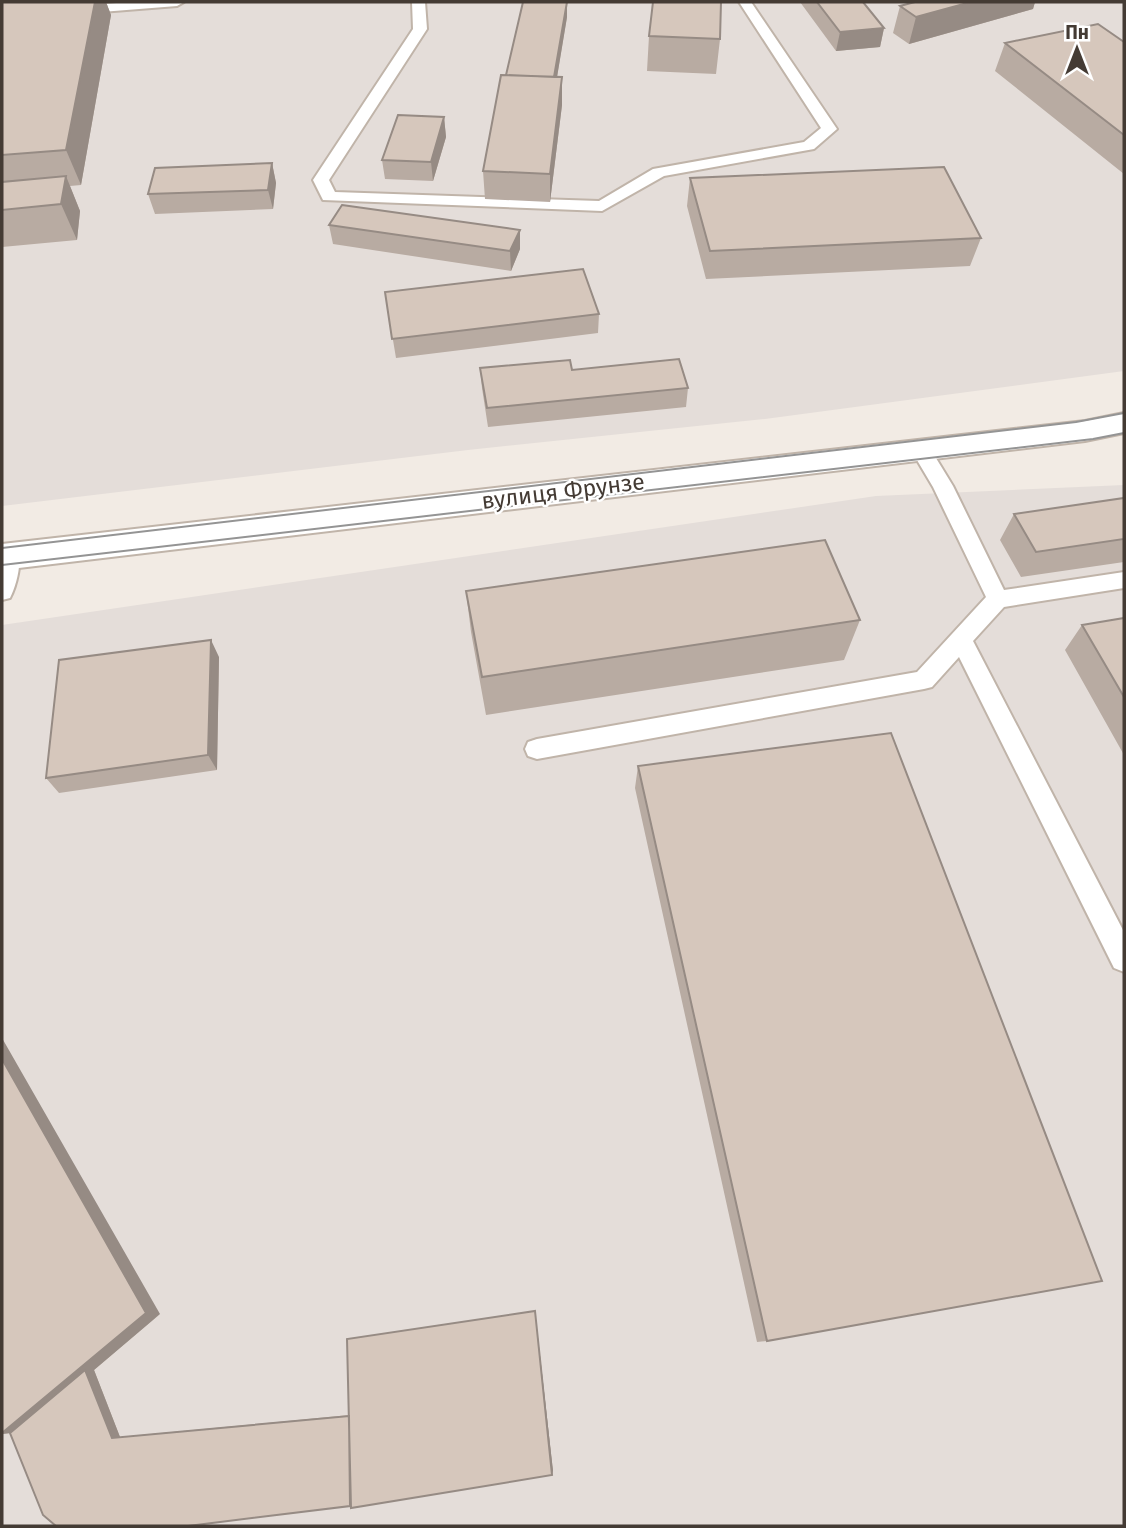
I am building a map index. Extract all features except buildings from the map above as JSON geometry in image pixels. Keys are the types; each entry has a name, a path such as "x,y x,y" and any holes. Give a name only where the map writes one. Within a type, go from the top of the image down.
{"street":[{"name":"вулиця Фрунзе","path":"5,556 1085,431 1124,423"}],"lane":[{"path":"55,11 177,2"},
{"path":"418,2 420,29 321,180 329,197 602,206 659,172 809,146 829,129 745,2"},
{"path":"921,450 943,486 998,599"},
{"path":"2,592 5,556"},
{"path":"537,749 924,680 998,599 1124,580"},
{"path":"961,639 1124,959"}],"shaded area":[{"path":"2,2 1124,2 1124,371 765,419 468,450 2,506"},
{"path":"1124,485 1124,1526 2,1526 2,625 876,496"}],"tram line":[{"path":"2,548 1076,422 1124,413"},
{"path":"2,565 1093,439 1124,433"}]}
